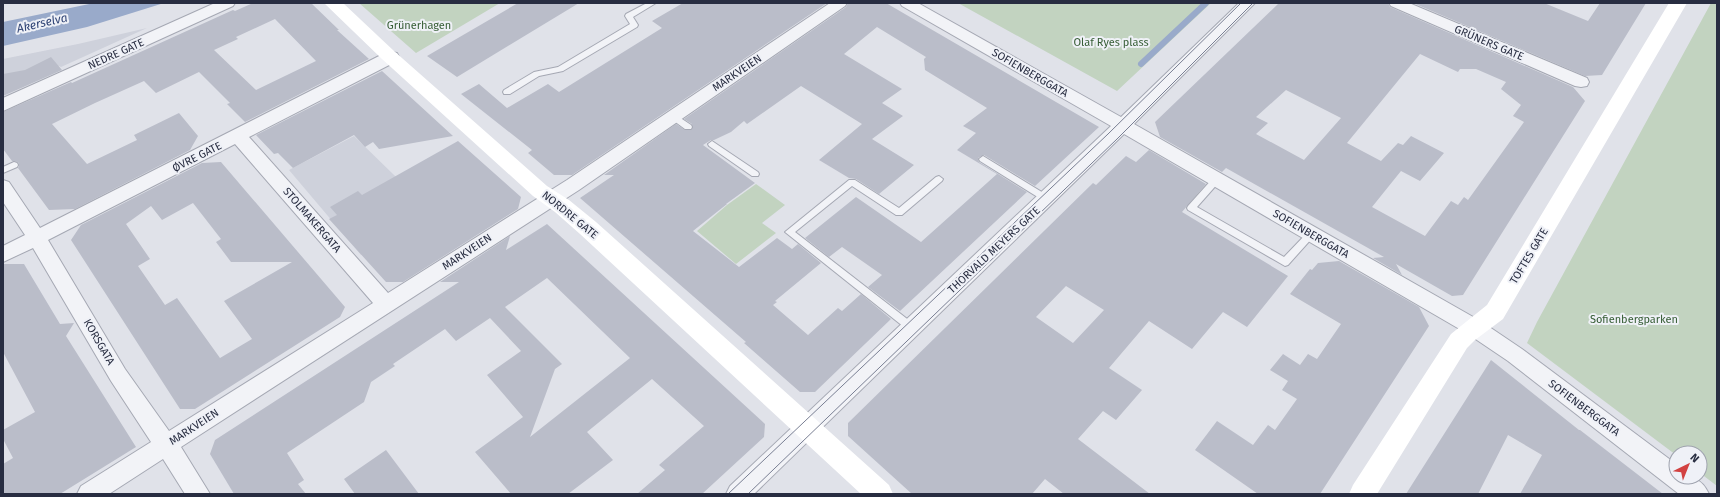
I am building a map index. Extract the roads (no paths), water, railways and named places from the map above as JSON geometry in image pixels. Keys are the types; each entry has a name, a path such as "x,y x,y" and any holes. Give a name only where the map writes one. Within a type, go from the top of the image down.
{"street":[{"name":"NEDRE GATE","path":"3,105 228,3"},
{"name":"NORDRE GATE","path":"333,3 391,57 551,199 562,206 588,228 880,494"},
{"name":"MARKVEIEN","path":"89,494 551,199 840,3"},
{"name":"SOFIENBERGGATA","path":"907,3 1475,328 1515,355 1696,494"},
{"name":"THORVALD MEYERS GATE","path":"738,494 1123,126 1248,3"},
{"name":"GRÜNERS GATE","path":"1396,3 1581,82"},
{"name":"TOFTES GATE","path":"1362,494 1459,341 1495,312 1678,3"},
{"name":"ØVRE GATE","path":"3,255 391,57"},
{"name":"STOLMAKERGATA","path":"238,136 386,304"},
{"name":"KORSGATA","path":"3,187 37,238 118,375 198,494"}],"lane":[{"path":"507,92 537,74 560,69 634,25 629,16 652,3"},
{"path":"673,116 688,127"},
{"path":"712,144 755,174"},
{"path":"983,159 1047,199"},
{"path":"3,170 14,165"},
{"path":"912,328 789,232 852,182 899,214 939,179"},
{"path":"1217,179 1191,208 1285,262 1311,234"}],"water":[{"name":"Akerselva","path":"94,3 164,3 87,27 3,46 3,22"}],"waterway":[{"path":"1141,64 1206,3"}],"tram line":[{"path":"728,494 1108,134 1241,3"},
{"path":"748,494 1117,139 1253,3"}],"park label":[{"name":"Grünerhagen","path":"419,25"},
{"name":"Olaf Ryes plass","path":"1111,42"},
{"name":"Sofienbergparken","path":"1634,319"}]}
